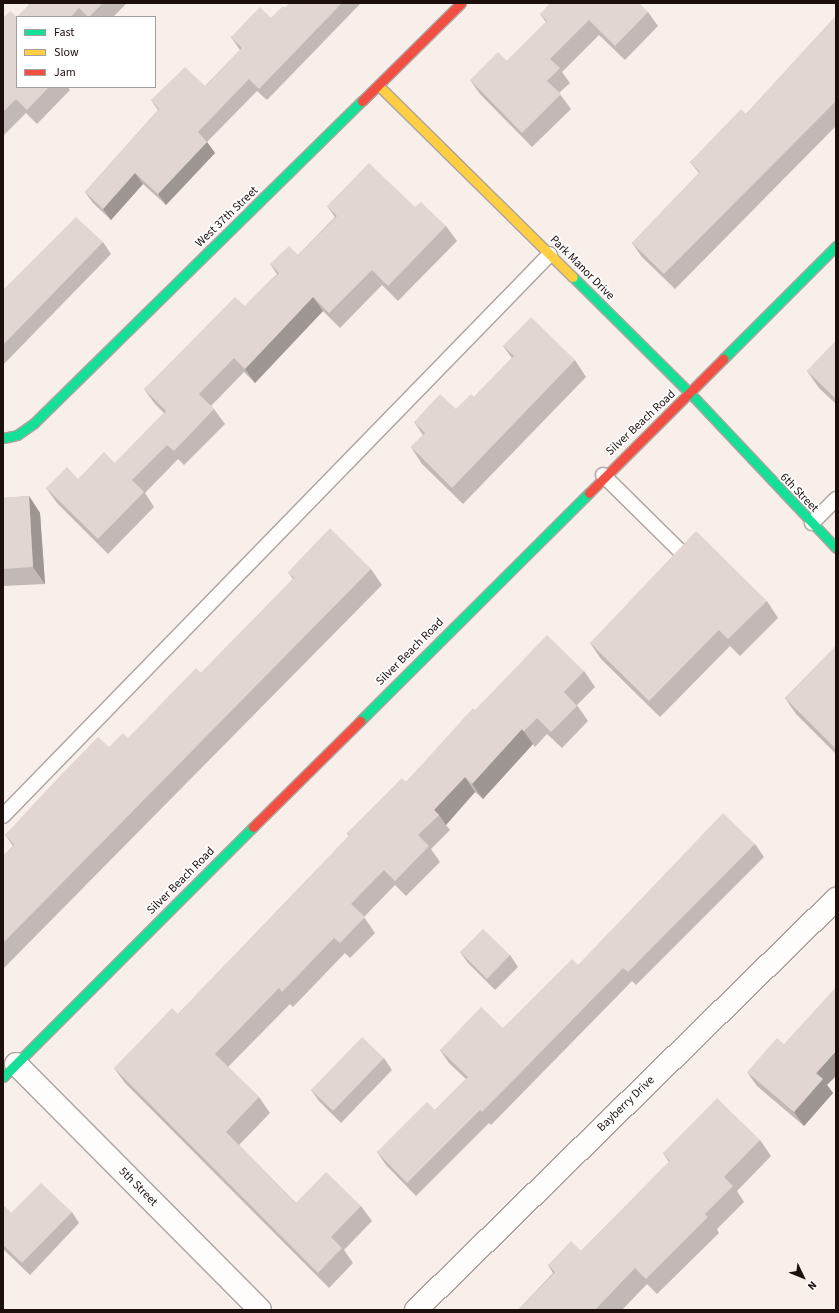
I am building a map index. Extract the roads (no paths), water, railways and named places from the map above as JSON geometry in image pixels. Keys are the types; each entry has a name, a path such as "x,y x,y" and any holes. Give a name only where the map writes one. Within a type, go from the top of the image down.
{"street":[{"name":"West 37th Street","path":"3,438 17,435 34,423 380,86 461,3"},
{"name":"Park Manor Drive","path":"380,86 690,393 762,473"},
{"name":"Silver Beach Road","path":"10,1070 603,475 690,393 836,246"},
{"name":"6th Street","path":"762,473 836,548"},
{"name":"Bayberry Drive","path":"416,1310 836,899"},
{"name":"5th Street","path":"10,1070 260,1310"}],"lane":[{"path":"3,816 550,254"},
{"path":"603,475 680,551"},
{"path":"812,523 836,499"}]}
